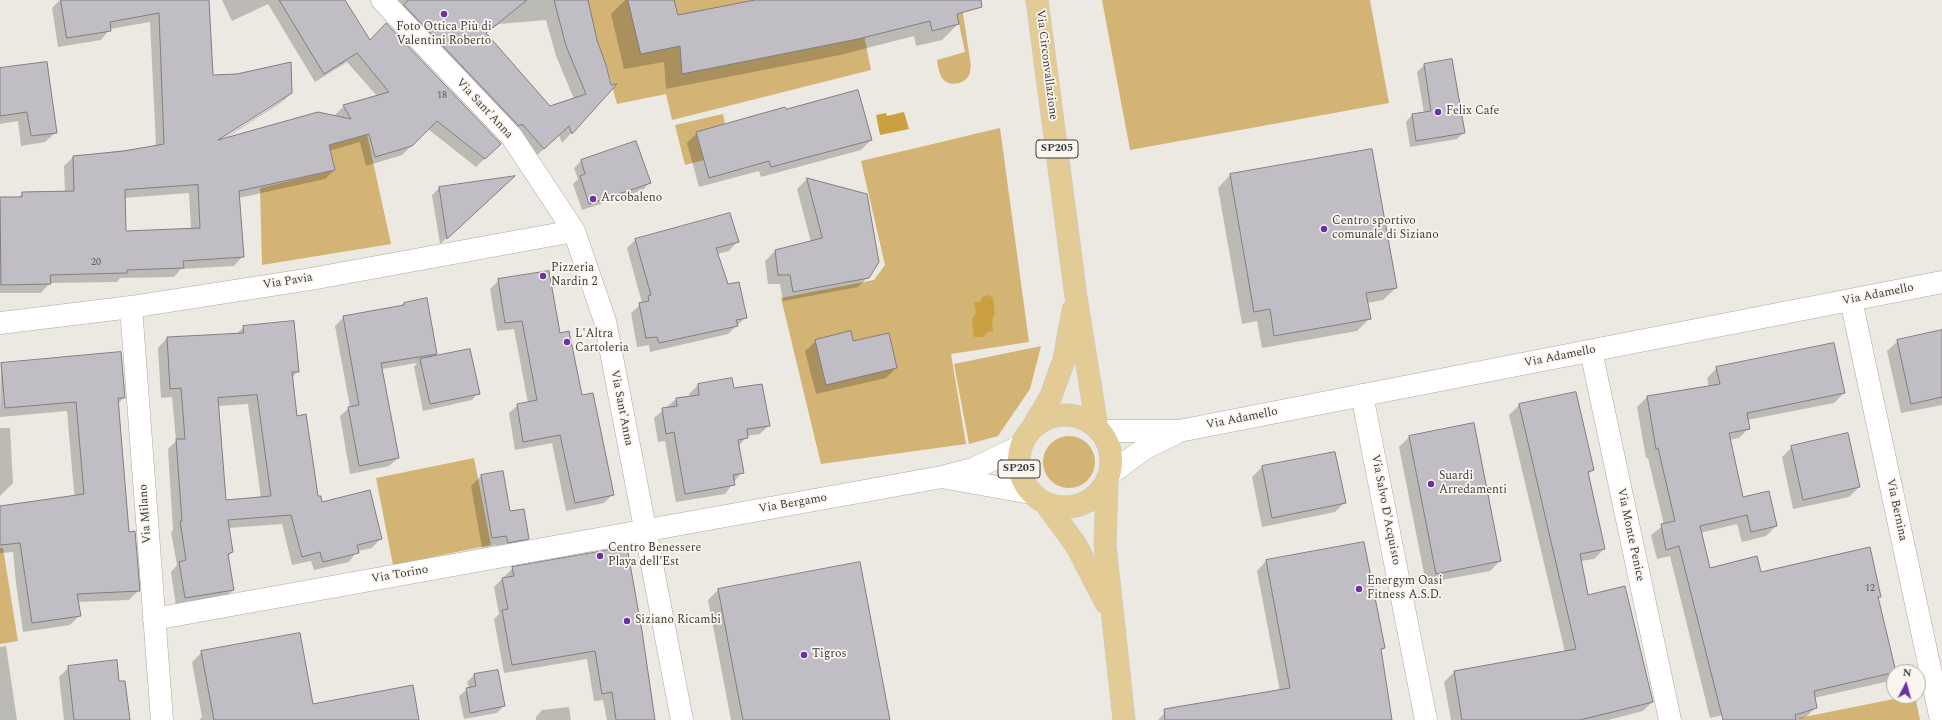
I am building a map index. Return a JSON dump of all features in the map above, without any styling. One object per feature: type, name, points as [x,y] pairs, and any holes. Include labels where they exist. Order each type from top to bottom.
[{"type":"main road","name":"Via Circonvallazione","points":[[1038,0],[1076,297]]},
{"type":"main road","name":"SP205","points":[[1076,297],[1099,429],[1108,443],[1112,458],[1109,478],[1105,545],[1124,720]]},
{"type":"main road","name":"SP205","points":[[1076,297],[1064,360],[1051,396],[1027,437],[1019,458],[1019,471],[1024,483],[1039,499],[1076,545],[1113,617]]},
{"type":"main road","points":[[1027,437],[1047,418],[1064,415],[1082,418],[1099,429]]},
{"type":"main road","points":[[1039,499],[1060,508],[1074,507],[1087,503],[1098,494],[1109,478]]},
{"type":"street","name":"Via Sant'Anna","points":[[382,0],[512,137],[574,231],[605,321],[682,720]]},
{"type":"street","name":"Via Pavia","points":[[0,323],[131,307],[311,279],[574,231]]},
{"type":"street","name":"Via Adamello","points":[[1179,431],[1942,282]]},
{"type":"street","name":"Via Bernina","points":[[1851,300],[1940,720]]},
{"type":"street","name":"Via Milano","points":[[131,307],[162,720]]},
{"type":"street","name":"Via Monte Penice","points":[[1591,351],[1670,720]]},
{"type":"street","name":"Via Salvo D'Acquisto","points":[[1362,395],[1426,720]]},
{"type":"street","points":[[1099,429],[1179,431]]},
{"type":"street","points":[[1109,478],[1147,447],[1179,431]]},
{"type":"street","name":"Via Bergamo","points":[[645,532],[942,477],[973,469],[1027,437]]},
{"type":"street","name":"Via Bergamo","points":[[942,477],[1039,499]]},
{"type":"street","name":"Via Torino","points":[[154,619],[645,532]]},
{"type":"shaded area","points":[[587,0],[857,0],[871,70],[672,120],[666,94],[617,104],[597,40]]},
{"type":"shaded area","points":[[954,0],[961,0],[971,66],[969,74],[964,81],[952,84],[948,83],[942,78],[939,72],[937,60],[965,52]]},
{"type":"shaded area","points":[[1102,0],[1370,0],[1389,103],[1130,150]]},
{"type":"shaded area","points":[[904,112],[909,129],[880,135],[876,115],[886,113],[887,116]]},
{"type":"shaded area","points":[[723,114],[725,124],[696,132],[704,160],[685,165],[675,125]]},
{"type":"shaded area","points":[[1000,128],[1029,342],[951,354],[966,444],[821,464],[781,298],[874,280],[885,265],[861,161]]},
{"type":"shaded area","points":[[367,134],[391,244],[262,265],[260,188],[335,170],[329,145]]},
{"type":"shaded area","points":[[988,295],[993,298],[995,313],[992,320],[993,331],[987,332],[984,337],[974,337],[972,320],[976,312],[974,302],[980,302],[982,297]]},
{"type":"shaded area","points":[[1041,346],[1030,389],[998,436],[969,444],[954,364]]},
{"type":"shaded area","points":[[1064,436],[1074,436],[1083,440],[1091,448],[1095,457],[1095,467],[1091,476],[1083,484],[1074,488],[1064,488],[1055,484],[1047,476],[1043,467],[1043,457],[1047,448],[1055,440]]},
{"type":"shaded area","points":[[474,458],[491,545],[393,565],[376,478]]},
{"type":"shaded area","points":[[0,548],[3,548],[18,641],[0,644]]},
{"type":"shaded area","points":[[1886,701],[1886,704],[1917,704],[1920,720],[1799,720],[1799,718]]},
{"type":"building","points":[[61,0],[209,0],[213,75],[237,74],[291,62],[292,93],[218,140],[318,112],[351,119],[343,105],[389,92],[357,53],[324,74],[279,0],[345,0],[370,40],[386,23],[501,144],[485,159],[437,121],[412,146],[375,157],[369,134],[329,145],[335,170],[239,191],[244,257],[183,261],[184,268],[127,270],[127,273],[50,275],[51,284],[1,285],[0,197],[22,197],[22,192],[74,191],[73,156],[124,151],[164,144],[159,13],[110,22],[111,31],[67,38]],"holes":[[[198,185],[200,228],[126,231],[125,190]]]},
{"type":"building","points":[[409,0],[527,0],[486,33],[550,106],[586,94],[566,46],[554,0],[588,0],[597,40],[611,85],[617,84],[572,134],[569,126],[544,149],[522,124],[519,126],[404,5]]},
{"type":"building","points":[[628,0],[674,0],[678,15],[755,0],[981,0],[982,7],[957,14],[959,24],[932,31],[930,21],[858,39],[682,74],[680,46],[641,54]]},
{"type":"building","points":[[1452,59],[1465,133],[1416,141],[1412,114],[1431,111],[1424,64]]},
{"type":"building","points":[[47,62],[57,133],[31,136],[27,112],[0,116],[0,68]]},
{"type":"building","points":[[858,90],[872,140],[771,167],[769,161],[709,178],[696,132],[785,107],[786,109]]},
{"type":"building","points":[[636,141],[651,183],[589,204],[580,176],[585,174],[581,160]]},
{"type":"building","points":[[1372,149],[1397,288],[1366,293],[1371,319],[1274,336],[1270,309],[1254,312],[1230,174]]},
{"type":"building","points":[[515,176],[447,239],[439,187]]},
{"type":"building","points":[[807,178],[867,194],[879,262],[869,278],[793,292],[790,275],[778,275],[775,250],[822,238]]},
{"type":"building","points":[[730,213],[739,242],[716,248],[728,284],[739,282],[747,318],[736,320],[738,326],[659,343],[657,337],[646,338],[639,303],[649,301],[648,296],[651,295],[635,239]]},
{"type":"building","points":[[549,271],[560,333],[569,331],[582,395],[593,393],[614,495],[575,503],[560,435],[523,442],[517,404],[537,400],[522,321],[505,323],[498,279]]},
{"type":"building","points":[[427,298],[437,354],[381,363],[399,458],[359,466],[348,407],[359,405],[343,316],[404,305],[404,303]]},
{"type":"building","points":[[294,321],[299,372],[292,372],[297,416],[306,414],[318,496],[321,496],[322,502],[370,490],[382,539],[357,545],[359,553],[323,562],[320,552],[302,557],[291,515],[228,520],[233,552],[228,554],[234,590],[185,598],[179,562],[186,560],[180,521],[182,521],[176,439],[185,439],[181,388],[170,389],[167,337],[244,333],[243,326]],"holes":[[[257,395],[271,496],[226,500],[218,398]]]},
{"type":"building","points":[[1942,330],[1942,397],[1911,404],[1897,340]]},
{"type":"building","points":[[851,331],[853,341],[889,333],[897,368],[826,385],[815,340]]},
{"type":"building","points":[[1834,343],[1845,393],[1747,413],[1750,429],[1729,433],[1743,497],[1769,491],[1777,526],[1751,532],[1747,515],[1700,526],[1710,568],[1757,556],[1761,572],[1870,547],[1881,597],[1878,597],[1894,664],[1886,664],[1886,674],[1814,691],[1817,708],[1795,715],[1796,720],[1723,720],[1679,546],[1666,550],[1661,524],[1675,521],[1658,448],[1656,449],[1647,396],[1720,384],[1716,367]]},
{"type":"building","points":[[470,349],[480,394],[430,404],[420,359]]},
{"type":"building","points":[[121,352],[125,398],[118,398],[129,532],[135,531],[140,591],[77,594],[81,616],[32,623],[20,543],[0,545],[0,506],[84,494],[76,402],[5,408],[1,363]]},
{"type":"building","points":[[732,378],[734,388],[762,384],[770,426],[747,429],[748,438],[738,440],[744,473],[733,475],[735,485],[685,494],[674,432],[666,434],[662,408],[677,406],[676,398],[699,395],[698,384]]},
{"type":"building","points":[[1576,392],[1594,470],[1588,472],[1605,549],[1580,554],[1588,595],[1625,586],[1653,702],[1580,720],[1462,720],[1454,671],[1576,649],[1519,404]]},
{"type":"building","points":[[1474,423],[1501,561],[1436,574],[1409,436]]},
{"type":"building","points":[[1848,433],[1860,487],[1803,500],[1791,446]]},
{"type":"building","points":[[1335,452],[1346,503],[1272,518],[1262,466]]},
{"type":"building","points":[[503,471],[510,511],[524,509],[529,539],[508,543],[506,536],[492,538],[481,475]]},
{"type":"building","points":[[1364,542],[1385,648],[1381,649],[1392,720],[1165,720],[1164,709],[1290,688],[1266,560]]},
{"type":"building","points":[[627,547],[642,631],[655,720],[616,720],[612,692],[602,694],[595,651],[512,665],[502,610],[508,609],[502,578],[514,576],[512,567]]},
{"type":"building","name":"Tigros","points":[[860,562],[890,720],[743,720],[718,589]]},
{"type":"building","points":[[300,633],[313,704],[413,685],[419,720],[214,720],[201,651]]},
{"type":"building","points":[[117,660],[119,681],[125,681],[130,720],[74,720],[68,666]]},
{"type":"building","points":[[498,670],[505,706],[470,713],[466,688],[476,686],[474,674]]},
{"type":"place","name":"Foto Ottica Più di Valentini Roberto","points":[[444,14]]},
{"type":"place","name":"Felix Cafe","points":[[1438,112]]},
{"type":"place","name":"Arcobaleno","points":[[593,199]]},
{"type":"place","name":"Centro sportivo comunale di Siziano","points":[[1324,229]]},
{"type":"place","name":"Pizzeria Nardin 2","points":[[543,276]]},
{"type":"place","name":"L'Altra Cartoleria","points":[[567,342]]},
{"type":"place","name":"Suardi Arredamenti","points":[[1431,484]]},
{"type":"place","name":"Centro Benessere Playa dell'Est","points":[[600,556]]},
{"type":"place","name":"Energym Oasi Fitness A.S.D.","points":[[1359,589]]},
{"type":"place","name":"Siziano Ricambi","points":[[627,621]]},
{"type":"place","name":"Tigros","points":[[804,655]]}]
